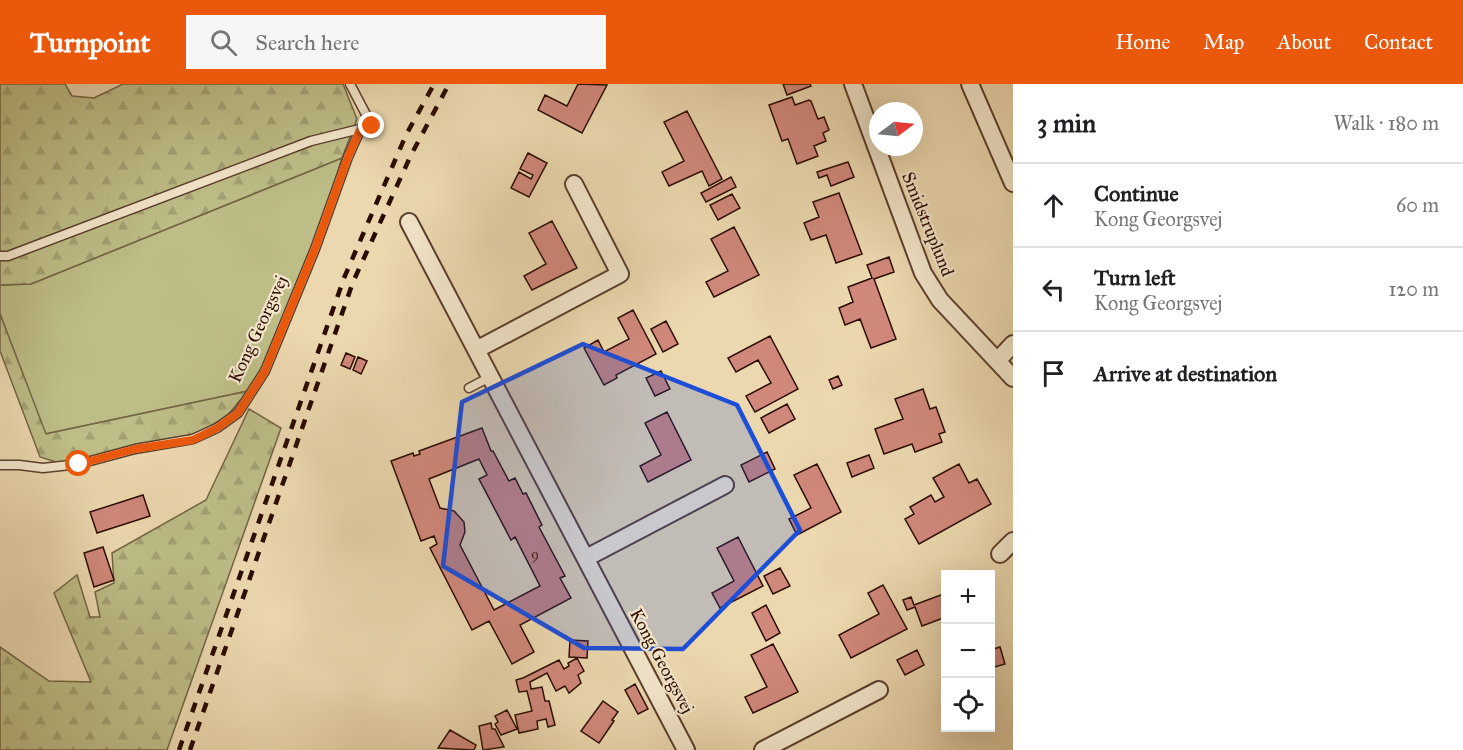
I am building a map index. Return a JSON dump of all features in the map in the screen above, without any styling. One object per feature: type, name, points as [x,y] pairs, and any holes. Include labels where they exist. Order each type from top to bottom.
[{"type":"street","name":"Smidstruplund","points":[[853,84],[923,273],[940,300],[1013,378]]},
{"type":"street","points":[[970,84],[1013,183]]},
{"type":"street","points":[[476,350],[620,274],[574,184]]},
{"type":"street","name":"Kong Georgsvej","points":[[409,222],[686,750]]},
{"type":"street","points":[[997,361],[1013,344]]},
{"type":"street","points":[[586,558],[725,485]]},
{"type":"street","points":[[1000,554],[1013,541]]},
{"type":"street","points":[[763,750],[879,690]]},
{"type":"lane","name":"Kong Georgsvej","points":[[0,465],[43,468],[79,464],[135,449],[193,440],[217,428],[238,413],[265,371],[361,128],[372,126],[350,84]]},
{"type":"lane","points":[[0,256],[8,256],[311,141],[361,128]]},
{"type":"lane","points":[[469,388],[490,377]]},
{"type":"highlighted area","points":[[583,344],[737,405],[800,530],[683,649],[584,648],[443,566],[462,402]]},
{"type":"green space","points":[[0,84],[65,84],[72,96],[94,98],[123,84],[343,84],[357,119],[342,158],[31,284],[0,285]]},
{"type":"green space","points":[[342,158],[324,217],[263,365],[248,391],[45,434],[0,314],[0,285],[31,284]]},
{"type":"green space","points":[[0,314],[46,434],[248,391],[226,417],[194,435],[59,463],[40,457],[0,351]]},
{"type":"green space","points":[[249,409],[281,428],[167,750],[0,750],[0,647],[49,681],[91,682],[54,593],[77,575],[90,617],[100,617],[95,592],[114,583],[112,553],[206,500]]},
{"type":"building","points":[[578,84],[607,85],[582,133],[538,110],[545,95],[567,106]]},
{"type":"building","points":[[783,84],[810,84],[811,86],[787,95]]},
{"type":"building","points":[[792,97],[795,105],[811,101],[818,119],[824,117],[829,130],[823,133],[826,141],[814,146],[818,156],[797,164],[788,139],[782,141],[769,105]]},
{"type":"building","points":[[687,111],[722,179],[709,186],[702,171],[669,186],[662,172],[684,161],[664,122]]},
{"type":"building","points":[[528,153],[547,163],[529,197],[511,188],[519,172],[531,179],[533,175],[520,169]]},
{"type":"building","points":[[848,162],[854,177],[831,186],[827,175],[819,178],[817,172]]},
{"type":"building","points":[[731,177],[736,187],[706,202],[701,193]]},
{"type":"building","points":[[839,193],[862,254],[836,263],[826,235],[811,240],[804,223],[819,217],[813,202]]},
{"type":"building","points":[[732,194],[740,208],[718,220],[710,205]]},
{"type":"building","points":[[552,221],[577,268],[532,290],[524,276],[546,264],[529,233]]},
{"type":"building","points":[[734,227],[759,275],[714,297],[706,282],[728,271],[711,239]]},
{"type":"building","points":[[889,257],[894,272],[874,279],[896,339],[871,348],[860,319],[845,325],[839,308],[853,302],[848,287],[872,278],[867,265]]},
{"type":"building","points":[[633,310],[656,354],[616,375],[617,378],[604,385],[584,348],[598,340],[604,352],[629,339],[618,318]]},
{"type":"building","points":[[666,321],[678,344],[663,352],[651,329]]},
{"type":"building","points":[[770,336],[798,389],[755,412],[746,396],[771,383],[758,360],[736,372],[728,358]]},
{"type":"building","points":[[346,353],[355,357],[350,369],[341,365]]},
{"type":"building","points":[[358,357],[367,361],[361,374],[353,370]]},
{"type":"building","points":[[661,371],[670,389],[655,396],[646,378]]},
{"type":"building","points":[[838,376],[842,385],[833,389],[829,380]]},
{"type":"building","points":[[923,389],[930,409],[936,407],[945,432],[939,434],[942,442],[915,452],[912,444],[884,454],[875,429],[903,419],[895,399]]},
{"type":"building","points":[[787,404],[795,419],[769,433],[761,418]]},
{"type":"building","points":[[667,412],[691,460],[648,482],[640,466],[661,455],[645,423]]},
{"type":"building","points":[[482,428],[491,451],[509,481],[515,478],[523,494],[526,493],[542,525],[539,527],[565,576],[560,578],[571,598],[520,625],[534,652],[512,664],[489,621],[472,630],[430,548],[437,544],[434,536],[421,541],[391,461],[413,453],[414,456],[420,454],[419,451]],"holes":[[[479,459],[487,475],[479,479],[511,540],[515,537],[540,586],[494,610],[460,545],[465,532],[464,522],[454,511],[440,508],[429,479]]]},
{"type":"building","points":[[767,452],[775,469],[749,482],[741,465]]},
{"type":"building","points":[[869,455],[874,468],[852,477],[847,463]]},
{"type":"building","points":[[817,464],[841,512],[797,535],[789,519],[811,508],[794,475]]},
{"type":"building","points":[[959,464],[969,483],[977,479],[991,504],[919,544],[905,519],[914,514],[910,507],[931,495],[935,502],[944,497],[933,478]]},
{"type":"building","points":[[143,495],[150,516],[97,533],[90,512]]},
{"type":"building","points":[[738,537],[763,586],[720,608],[712,593],[734,581],[717,548]]},
{"type":"building","points":[[103,547],[114,580],[94,587],[84,553]]},
{"type":"building","points":[[780,568],[790,586],[773,594],[764,576]]},
{"type":"building","points":[[883,585],[907,629],[851,658],[839,635],[879,614],[868,593]]},
{"type":"building","points":[[941,595],[941,619],[922,626],[915,607],[907,610],[903,600],[911,597],[914,605]]},
{"type":"building","points":[[766,605],[780,633],[766,641],[752,613]]},
{"type":"building","points":[[570,640],[588,641],[587,658],[569,657]]},
{"type":"building","points":[[773,644],[798,692],[753,713],[745,697],[767,687],[751,655]]},
{"type":"building","points":[[1000,647],[1005,664],[995,667],[995,648]]},
{"type":"building","points":[[917,650],[924,665],[905,675],[897,660]]},
{"type":"building","points":[[577,658],[584,671],[578,675],[581,683],[569,693],[565,686],[556,691],[547,673],[530,682],[531,689],[542,687],[545,701],[549,701],[555,725],[548,727],[546,719],[537,721],[538,729],[519,733],[515,715],[532,711],[527,691],[519,692],[516,680],[559,660],[564,669],[569,666],[568,663]]},
{"type":"building","points":[[635,684],[648,709],[638,714],[625,690]]},
{"type":"building","points":[[603,701],[618,712],[599,743],[581,731]]},
{"type":"building","points":[[507,710],[517,729],[501,735],[495,724],[498,722],[495,716]]},
{"type":"building","points":[[491,723],[492,729],[495,729],[504,747],[483,750],[479,726]]},
{"type":"building","points":[[450,730],[476,745],[474,750],[438,748]]},
{"type":"railway","points":[[179,750],[344,278],[406,135],[434,84]]},
{"type":"railway","points":[[190,750],[353,282],[411,155],[449,84]]},
{"type":"route","points":[[79,464],[135,449],[193,440],[217,428],[238,413],[265,371],[361,128],[372,126]]}]
